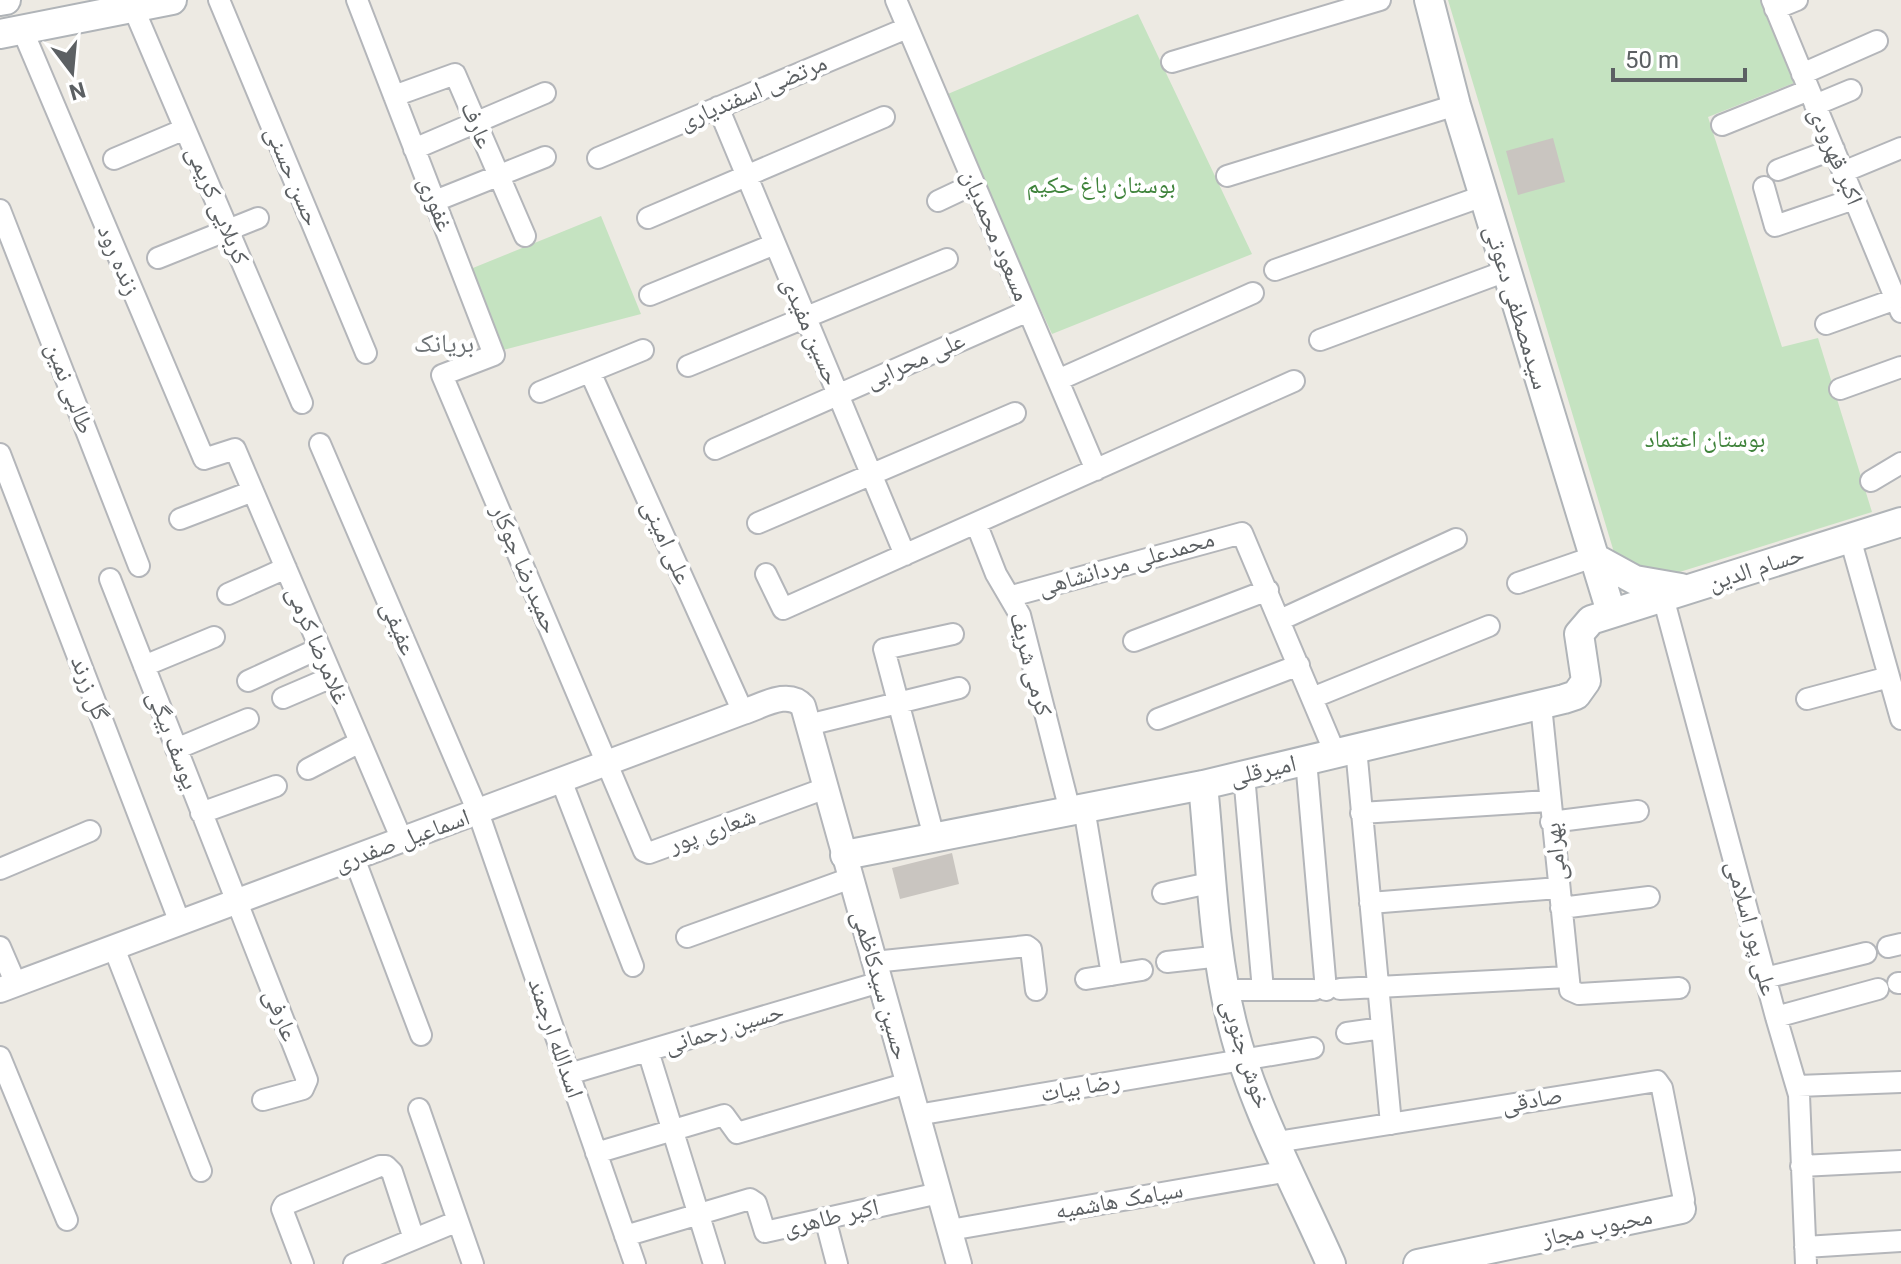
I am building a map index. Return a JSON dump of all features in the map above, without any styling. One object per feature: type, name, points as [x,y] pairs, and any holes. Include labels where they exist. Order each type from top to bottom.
[{"type":"main road","points":[[0,1],[6,0]]},
{"type":"main road","points":[[11,32],[172,0]]},
{"type":"main road","name":"سیدمصطفی دعوتی","points":[[1429,0],[1483,196],[1611,612]]},
{"type":"main road","name":"حسام الدین","points":[[1611,612],[1901,522]]},
{"type":"main road","points":[[1593,557],[1635,580],[1692,589]]},
{"type":"main road","name":"امیرقلی","points":[[848,866],[934,837],[1203,785],[1576,695],[1582,689],[1587,672],[1579,634],[1591,620],[1611,612]]},
{"type":"main road","name":"خوش جنوبی","points":[[1203,785],[1225,990],[1243,1059],[1331,1264]]},
{"type":"main road","name":"محبوب مجاز","points":[[1418,1264],[1681,1209]]},
{"type":"street","name":"حسن حسنی","points":[[219,0],[366,353]]},
{"type":"street","name":"غفوری","points":[[357,0],[494,355],[442,375]]},
{"type":"street","name":"مسعود محمدیان","points":[[896,0],[1096,470]]},
{"type":"street","points":[[1172,62],[1380,0]]},
{"type":"street","points":[[1774,5],[1797,0]]},
{"type":"street","name":"اکبر قهرودی","points":[[1774,5],[1854,199],[1893,268],[1898,305]]},
{"type":"street","name":"کربلایی کریمی","points":[[133,7],[302,403]]},
{"type":"street","name":"مرتضی اسفندیاری","points":[[598,158],[907,28]]},
{"type":"street","name":"زنده رود","points":[[11,32],[204,459],[235,449]]},
{"type":"street","points":[[1722,125],[1809,89],[1877,41]]},
{"type":"street","name":"عارف","points":[[394,96],[455,74],[525,236]]},
{"type":"street","points":[[1809,89],[1851,90]]},
{"type":"street","points":[[414,149],[545,93]]},
{"type":"street","points":[[1227,176],[1456,105]]},
{"type":"street","name":"حسین مفیدی","points":[[718,107],[905,555]]},
{"type":"street","points":[[648,218],[884,117]]},
{"type":"street","points":[[114,159],[185,129]]},
{"type":"street","points":[[1843,172],[1901,148]]},
{"type":"street","points":[[1778,170],[1834,149]]},
{"type":"street","points":[[435,201],[545,157]]},
{"type":"street","points":[[938,201],[974,184]]},
{"type":"street","points":[[1764,187],[1775,226],[1854,199]]},
{"type":"street","points":[[1275,270],[1483,196]]},
{"type":"street","name":"طالبی نمین","points":[[0,210],[139,566]]},
{"type":"street","points":[[158,258],[258,218]]},
{"type":"street","points":[[650,295],[775,244]]},
{"type":"street","points":[[688,366],[947,259]]},
{"type":"street","points":[[1320,340],[1506,271]]},
{"type":"street","points":[[1058,380],[1253,293]]},
{"type":"street","points":[[1826,324],[1898,305]]},
{"type":"street","name":"علی محرابی","points":[[715,449],[1028,311]]},
{"type":"street","points":[[540,392],[643,350]]},
{"type":"street","points":[[1840,389],[1901,367]]},
{"type":"street","name":"علی امینی","points":[[590,372],[743,712]]},
{"type":"street","name":"حمیدرضا جوکار","points":[[442,375],[608,763]]},
{"type":"street","points":[[766,574],[783,609],[1294,381]]},
{"type":"street","points":[[758,523],[1015,413]]},
{"type":"street","name":"عفیفی","points":[[320,444],[478,812]]},
{"type":"street","name":"غلامرضا کرمی","points":[[235,449],[402,840]]},
{"type":"street","name":"گل زرند","points":[[0,454],[180,923]]},
{"type":"street","points":[[1871,481],[1901,463]]},
{"type":"street","points":[[180,519],[253,491]]},
{"type":"street","name":"کرمی شریف","points":[[976,523],[996,574],[1012,596],[1020,615],[1077,809],[1112,975]]},
{"type":"street","name":"محمدعلی مردانشاهی","points":[[1012,596],[1236,532],[1246,537],[1312,698],[1345,750]]},
{"type":"street","points":[[1850,538],[1901,719]]},
{"type":"street","points":[[1280,620],[1456,539]]},
{"type":"street","points":[[1518,583],[1593,557]]},
{"type":"street","points":[[228,594],[286,568]]},
{"type":"street","name":"یوسف بیگی","points":[[110,579],[236,902]]},
{"type":"street","points":[[1134,641],[1268,590]]},
{"type":"street","name":"علی پور اسلامی","points":[[1663,597],[1765,978],[1798,1086],[1806,1256]]},
{"type":"street","points":[[1312,698],[1489,626]]},
{"type":"street","points":[[934,837],[884,649],[953,634]]},
{"type":"street","points":[[144,666],[214,637]]},
{"type":"street","points":[[1880,643],[1901,638]]},
{"type":"street","points":[[248,681],[320,648]]},
{"type":"street","points":[[1158,719],[1299,665]]},
{"type":"street","points":[[283,698],[332,677]]},
{"type":"street","points":[[1807,699],[1889,677]]},
{"type":"street","points":[[805,716],[899,703],[959,688]]},
{"type":"street","name":"اسماعیل صفدری","points":[[8,987],[786,697],[794,698],[805,716]]},
{"type":"street","name":"بهرامی","points":[[1541,705],[1559,898],[1573,986]]},
{"type":"street","name":"حسین سیدکاظمی","points":[[805,716],[959,1264]]},
{"type":"street","points":[[176,749],[248,719]]},
{"type":"street","points":[[308,769],[360,742]]},
{"type":"street","points":[[1345,750],[1361,813],[1391,1124]]},
{"type":"street","points":[[1306,760],[1327,990]]},
{"type":"street","name":"شعاری پور","points":[[608,763],[646,854],[826,788]]},
{"type":"street","points":[[1244,775],[1263,990]]},
{"type":"street","points":[[561,780],[633,966]]},
{"type":"street","points":[[201,813],[276,786]]},
{"type":"street","points":[[1361,813],[1638,811]]},
{"type":"street","name":"اسدالله ارجمند","points":[[478,812],[635,1264]]},
{"type":"street","points":[[0,869],[90,831]]},
{"type":"street","points":[[354,858],[421,1035]]},
{"type":"street","points":[[687,937],[848,866]]},
{"type":"street","points":[[1163,893],[1214,882]]},
{"type":"street","points":[[1370,903],[1649,897]]},
{"type":"street","name":"عارفی","points":[[236,902],[307,1080],[303,1089],[263,1100]]},
{"type":"street","name":"حسین رحمانی","points":[[569,1074],[648,1051],[877,972],[1027,946],[1031,949],[1036,990]]},
{"type":"street","points":[[0,947],[8,987]]},
{"type":"street","points":[[114,948],[201,1171]]},
{"type":"street","points":[[1765,978],[1866,953]]},
{"type":"street","points":[[1167,962],[1221,956]]},
{"type":"street","points":[[1086,979],[1142,970]]},
{"type":"street","points":[[1225,990],[1573,986],[1679,988]]},
{"type":"street","points":[[1776,1017],[1878,989]]},
{"type":"street","points":[[1347,1033],[1382,1028]]},
{"type":"street","name":"رضا بیات","points":[[917,1115],[1313,1048]]},
{"type":"street","points":[[648,1051],[714,1264]]},
{"type":"street","points":[[0,1057],[67,1220]]},
{"type":"street","name":"صادقی","points":[[1277,1142],[1657,1081],[1662,1088],[1684,1200],[1681,1209]]},
{"type":"street","points":[[1798,1086],[1901,1082]]},
{"type":"street","points":[[596,1153],[724,1115],[737,1133],[908,1083]]},
{"type":"street","points":[[419,1109],[473,1264]]},
{"type":"street","points":[[1801,1166],[1901,1161]]},
{"type":"street","points":[[303,1264],[282,1209],[284,1205],[386,1166],[392,1172],[414,1239]]},
{"type":"street","name":"سیامک هاشمیه","points":[[950,1230],[1289,1171]]},
{"type":"street","name":"اکبر طاهری","points":[[699,1215],[750,1199],[756,1203],[765,1232],[939,1193]]},
{"type":"street","points":[[625,1236],[699,1215]]},
{"type":"street","points":[[825,1218],[837,1264]]},
{"type":"street","points":[[354,1264],[458,1221]]},
{"type":"street","points":[[1806,1256],[1901,1241]]},
{"type":"green space","name":"بوستان اعتماد","points":[[1448,0],[1760,0],[1794,83],[1708,117],[1782,347],[1818,338],[1872,512],[1625,589]]},
{"type":"green space","name":"بوستان باغ حکیم","points":[[1138,14],[1252,254],[1052,334],[943,96]]},
{"type":"green space","points":[[601,216],[641,314],[499,351],[468,270]]},
{"type":"building","points":[[1553,138],[1565,182],[1518,195],[1506,151]]},
{"type":"building","points":[[952,853],[959,884],[900,899],[892,868]]},
{"type":"district","name":"بریانک","points":[[444,343]]}]
